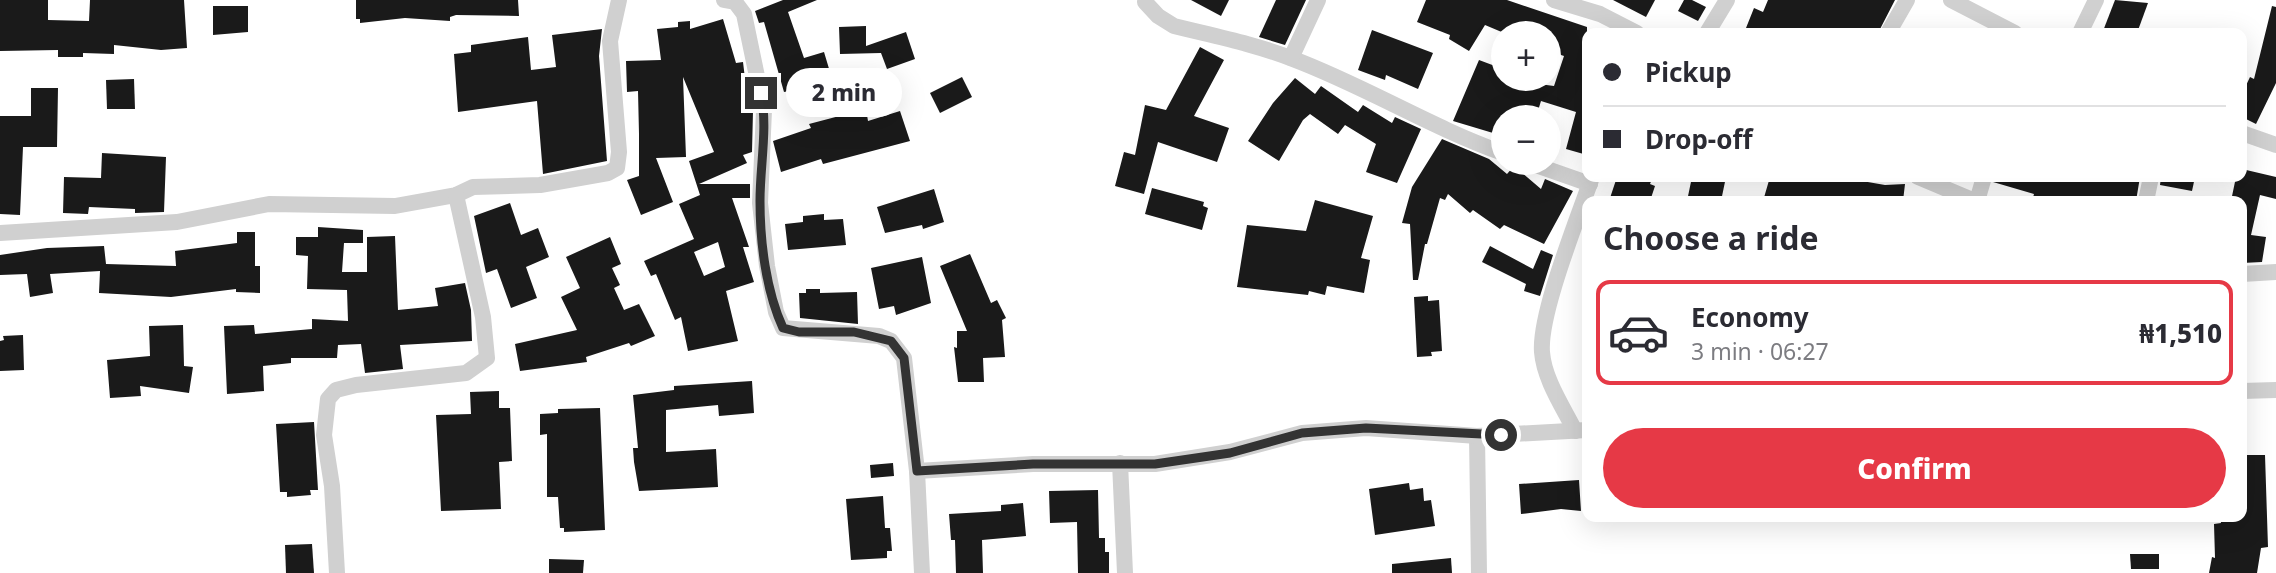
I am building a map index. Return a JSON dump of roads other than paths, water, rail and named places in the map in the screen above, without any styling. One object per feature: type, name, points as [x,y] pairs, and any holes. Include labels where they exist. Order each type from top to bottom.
[{"type":"street","points":[[0,233],[177,222],[269,204],[368,207],[456,195],[473,187],[540,185],[608,173],[617,168],[619,152],[610,41],[620,0]]},
{"type":"street","points":[[724,0],[735,2],[744,14],[764,110],[760,203],[767,267],[776,312],[783,328],[799,332],[854,332],[891,341],[904,358],[917,471],[922,573]]},
{"type":"street","points":[[1291,58],[1318,0]]},
{"type":"street","points":[[1554,0],[1600,14],[1627,28]]},
{"type":"street","points":[[1710,28],[1727,0]]},
{"type":"street","points":[[1891,28],[1907,0]]},
{"type":"street","points":[[1951,0],[2005,28]]},
{"type":"street","points":[[2082,28],[2096,0]]},
{"type":"street","points":[[1146,2],[1158,16],[1174,26],[1291,58],[1343,80],[1419,120],[1491,148]]},
{"type":"street","points":[[2247,136],[2276,145]]},
{"type":"street","points":[[1556,175],[1588,190]]},
{"type":"street","points":[[1930,182],[1964,196]]},
{"type":"street","points":[[337,573],[332,486],[324,435],[328,399],[336,390],[356,386],[466,373],[487,358],[482,317],[456,195]]},
{"type":"street","points":[[917,471],[1033,464],[1155,464],[1230,453],[1302,433],[1366,428],[1477,436],[1581,430],[1547,373],[1542,351],[1549,311],[1582,209]]},
{"type":"street","points":[[2247,274],[2276,272]]},
{"type":"street","points":[[2247,391],[2276,390]]},
{"type":"street","points":[[1477,436],[1479,573]]},
{"type":"street","points":[[1120,463],[1125,573]]}]
